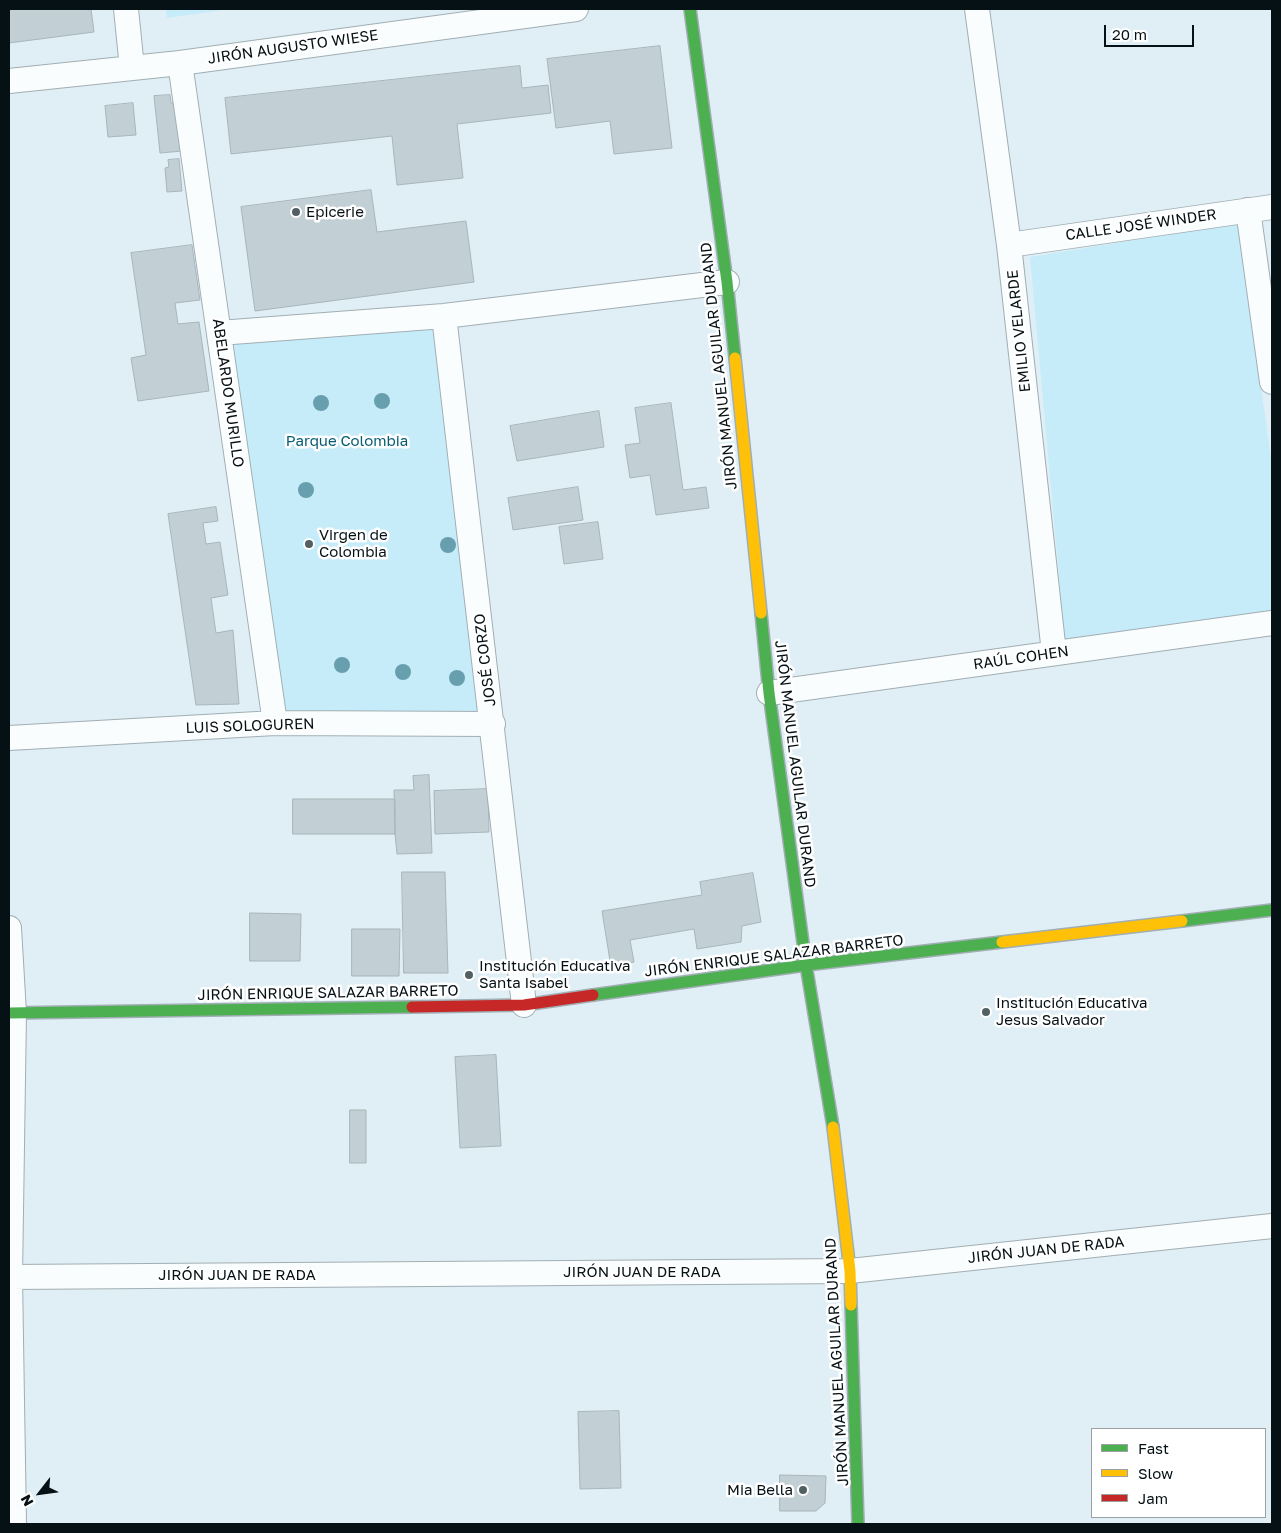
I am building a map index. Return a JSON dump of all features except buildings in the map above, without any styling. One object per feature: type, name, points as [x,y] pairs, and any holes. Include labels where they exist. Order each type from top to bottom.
[{"type":"street","points":[[126,9],[132,68]]},
{"type":"street","name":"JIRÓN AUGUSTO WIESE","points":[[9,81],[180,63],[576,9]]},
{"type":"street","name":"JIRÓN MANUEL AGUILAR DURAND","points":[[690,9],[727,282],[769,693],[806,965],[831,1114],[850,1270],[858,1524]]},
{"type":"street","name":"EMILIO VELARDE","points":[[977,9],[1009,245],[1054,653]]},
{"type":"street","name":"ABELARDO MURILLO","points":[[180,63],[275,723]]},
{"type":"street","name":"CALLE JOSÉ WINDER","points":[[1009,245],[1272,206]]},
{"type":"street","points":[[1248,210],[1272,382]]},
{"type":"street","points":[[219,333],[444,316],[727,282]]},
{"type":"street","name":"JOSÉ CORZO","points":[[444,316],[524,1005]]},
{"type":"street","name":"RAÚL COHEN","points":[[769,693],[1272,623]]},
{"type":"street","name":"LUIS SOLOGUREN","points":[[9,738],[275,723],[492,724]]},
{"type":"street","name":"JIRÓN ENRIQUE SALAZAR BARRETO","points":[[11,1013],[524,1005],[806,965],[1272,910]]},
{"type":"street","points":[[9,928],[11,1013],[10,1277],[14,1524]]},
{"type":"street","name":"JIRÓN JUAN DE RADA","points":[[10,1277],[850,1270],[1272,1226]]},
{"type":"green space","points":[[166,9],[230,9],[167,18]]},
{"type":"green space","points":[[1238,223],[1272,465],[1272,612],[1065,642],[1030,257]]},
{"type":"green space","name":"Parque Colombia","points":[[444,316],[493,724],[275,723],[219,333]]},
{"type":"traffic: fast","points":[[690,9],[727,282],[735,358]]},
{"type":"traffic: fast","points":[[761,613],[769,693],[806,965],[833,1127]]},
{"type":"traffic: fast","points":[[1182,921],[1272,910]]},
{"type":"traffic: fast","points":[[593,995],[806,965],[1002,942]]},
{"type":"traffic: fast","points":[[9,1013],[412,1007]]},
{"type":"traffic: fast","points":[[851,1305],[858,1524]]},
{"type":"traffic: slow","points":[[735,358],[761,613]]},
{"type":"traffic: slow","points":[[1002,942],[1182,921]]},
{"type":"traffic: slow","points":[[833,1127],[850,1271],[851,1305]]},
{"type":"traffic: jam","points":[[412,1007],[524,1005],[593,995]]},
{"type":"place","name":"Epicerie","points":[[296,212]]},
{"type":"place","name":"Virgen de Colombia","points":[[309,544]]},
{"type":"place","name":"Institución Educativa Santa Isabel","points":[[469,975]]},
{"type":"place","name":"Institución Educativa Jesus Salvador","points":[[986,1012]]},
{"type":"place","name":"Mia Bella","points":[[803,1490]]}]
